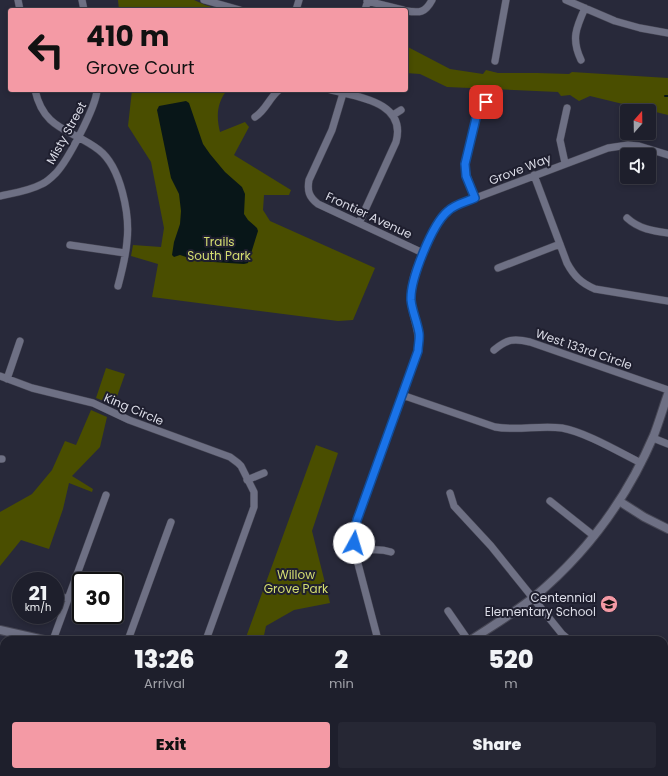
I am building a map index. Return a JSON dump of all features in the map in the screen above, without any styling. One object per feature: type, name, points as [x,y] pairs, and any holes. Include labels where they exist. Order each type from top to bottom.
[{"type":"street","points":[[204,0],[233,8]]},
{"type":"street","points":[[368,0],[398,8]]},
{"type":"street","points":[[408,11],[416,12],[425,10],[432,0]]},
{"type":"street","points":[[495,61],[506,0]]},
{"type":"street","points":[[566,0],[622,23],[668,33]]},
{"type":"street","points":[[581,60],[574,41],[577,28],[585,8]]},
{"type":"street","points":[[425,10],[429,18]]},
{"type":"street","points":[[36,92],[41,108],[56,126],[99,150],[106,156],[115,169],[119,179],[128,231],[118,286]]},
{"type":"street","name":"Misty Street","points":[[0,196],[21,192],[41,185],[51,178],[60,168],[77,138],[95,102],[98,92]]},
{"type":"street","points":[[255,117],[261,113],[277,92]]},
{"type":"street","points":[[301,196],[308,193],[309,180],[332,130],[344,92],[376,103],[388,110],[393,115],[397,128],[396,142],[359,223]]},
{"type":"street","points":[[475,198],[466,176],[465,164],[477,114],[486,102]]},
{"type":"street","points":[[566,164],[560,140],[567,108]]},
{"type":"street","points":[[393,115],[401,110]]},
{"type":"street","name":"Grove Way","points":[[377,636],[355,552],[354,533],[357,520],[418,351],[419,332],[412,308],[412,287],[414,275],[436,225],[446,212],[457,205],[608,148],[628,145],[650,148],[668,155]]},
{"type":"street","points":[[534,176],[572,273],[578,280],[587,286],[601,290],[668,301]]},
{"type":"street","name":"Frontier Avenue","points":[[308,193],[318,204],[423,253]]},
{"type":"street","points":[[627,218],[632,223],[644,229],[668,232]]},
{"type":"street","points":[[498,268],[560,244]]},
{"type":"street","points":[[70,245],[125,253]]},
{"type":"street","name":"West 133rd Circle","points":[[494,350],[506,341],[522,340],[668,390]]},
{"type":"street","points":[[3,378],[20,341]]},
{"type":"street","name":"King Circle","points":[[3,378],[32,388],[93,403],[129,420],[230,457],[238,463],[254,492],[254,507],[207,636]]},
{"type":"street","points":[[477,636],[533,597],[570,564],[594,536],[619,502],[640,463],[653,438],[668,394]]},
{"type":"street","points":[[402,395],[495,427],[546,427],[569,430],[593,439],[640,463]]},
{"type":"street","points":[[653,438],[668,444]]},
{"type":"street","points":[[248,480],[264,473]]},
{"type":"street","points":[[450,493],[454,506],[491,546],[566,636]]},
{"type":"street","points":[[54,636],[106,495]]},
{"type":"street","points":[[550,501],[594,536]]},
{"type":"street","points":[[619,502],[668,529]]},
{"type":"street","points":[[129,636],[171,522]]},
{"type":"street","points":[[355,552],[374,549],[391,552]]},
{"type":"street","points":[[64,597],[68,599]]},
{"type":"street","points":[[448,610],[465,636]]},
{"type":"street","points":[[0,630],[26,636]]},
{"type":"green space","points":[[118,0],[194,0],[215,8],[119,8]]},
{"type":"green space","points":[[408,47],[450,69],[483,74],[486,70],[498,73],[569,74],[572,72],[668,78],[668,115],[656,112],[656,104],[623,104],[590,96],[579,101],[570,95],[561,96],[558,92],[447,87],[420,74],[408,73]]},
{"type":"green space","name":"Trails South Park","points":[[132,92],[226,92],[221,100],[218,110],[220,132],[245,122],[249,127],[234,155],[291,190],[289,195],[264,195],[263,210],[270,221],[375,268],[353,320],[338,321],[152,297],[158,264],[131,256],[133,245],[161,247],[164,228],[151,162],[128,126]]},
{"type":"green space","points":[[106,368],[125,374],[114,405],[96,398]]},
{"type":"green space","points":[[91,410],[107,417],[100,447],[72,476],[93,489],[92,492],[69,483],[63,509],[49,549],[21,540],[0,566],[0,512],[32,494],[52,470],[65,441],[76,445]]},
{"type":"green space","name":"Willow Grove Park","points":[[316,445],[338,453],[312,531],[330,603],[294,610],[266,626],[264,636],[246,636]]},
{"type":"shaded area","points":[[186,101],[189,103],[203,144],[225,172],[242,187],[245,194],[244,214],[258,231],[248,263],[198,261],[180,255],[174,257],[172,255],[174,242],[180,224],[181,211],[179,194],[171,178],[157,110],[159,106]]},
{"type":"place","name":"Centennial Elementary School","points":[[609,604]]},
{"type":"route","points":[[354,543],[355,526],[418,351],[419,332],[414,318],[411,298],[414,275],[440,218],[450,209],[475,198],[466,176],[465,164],[477,114],[486,102]]}]
